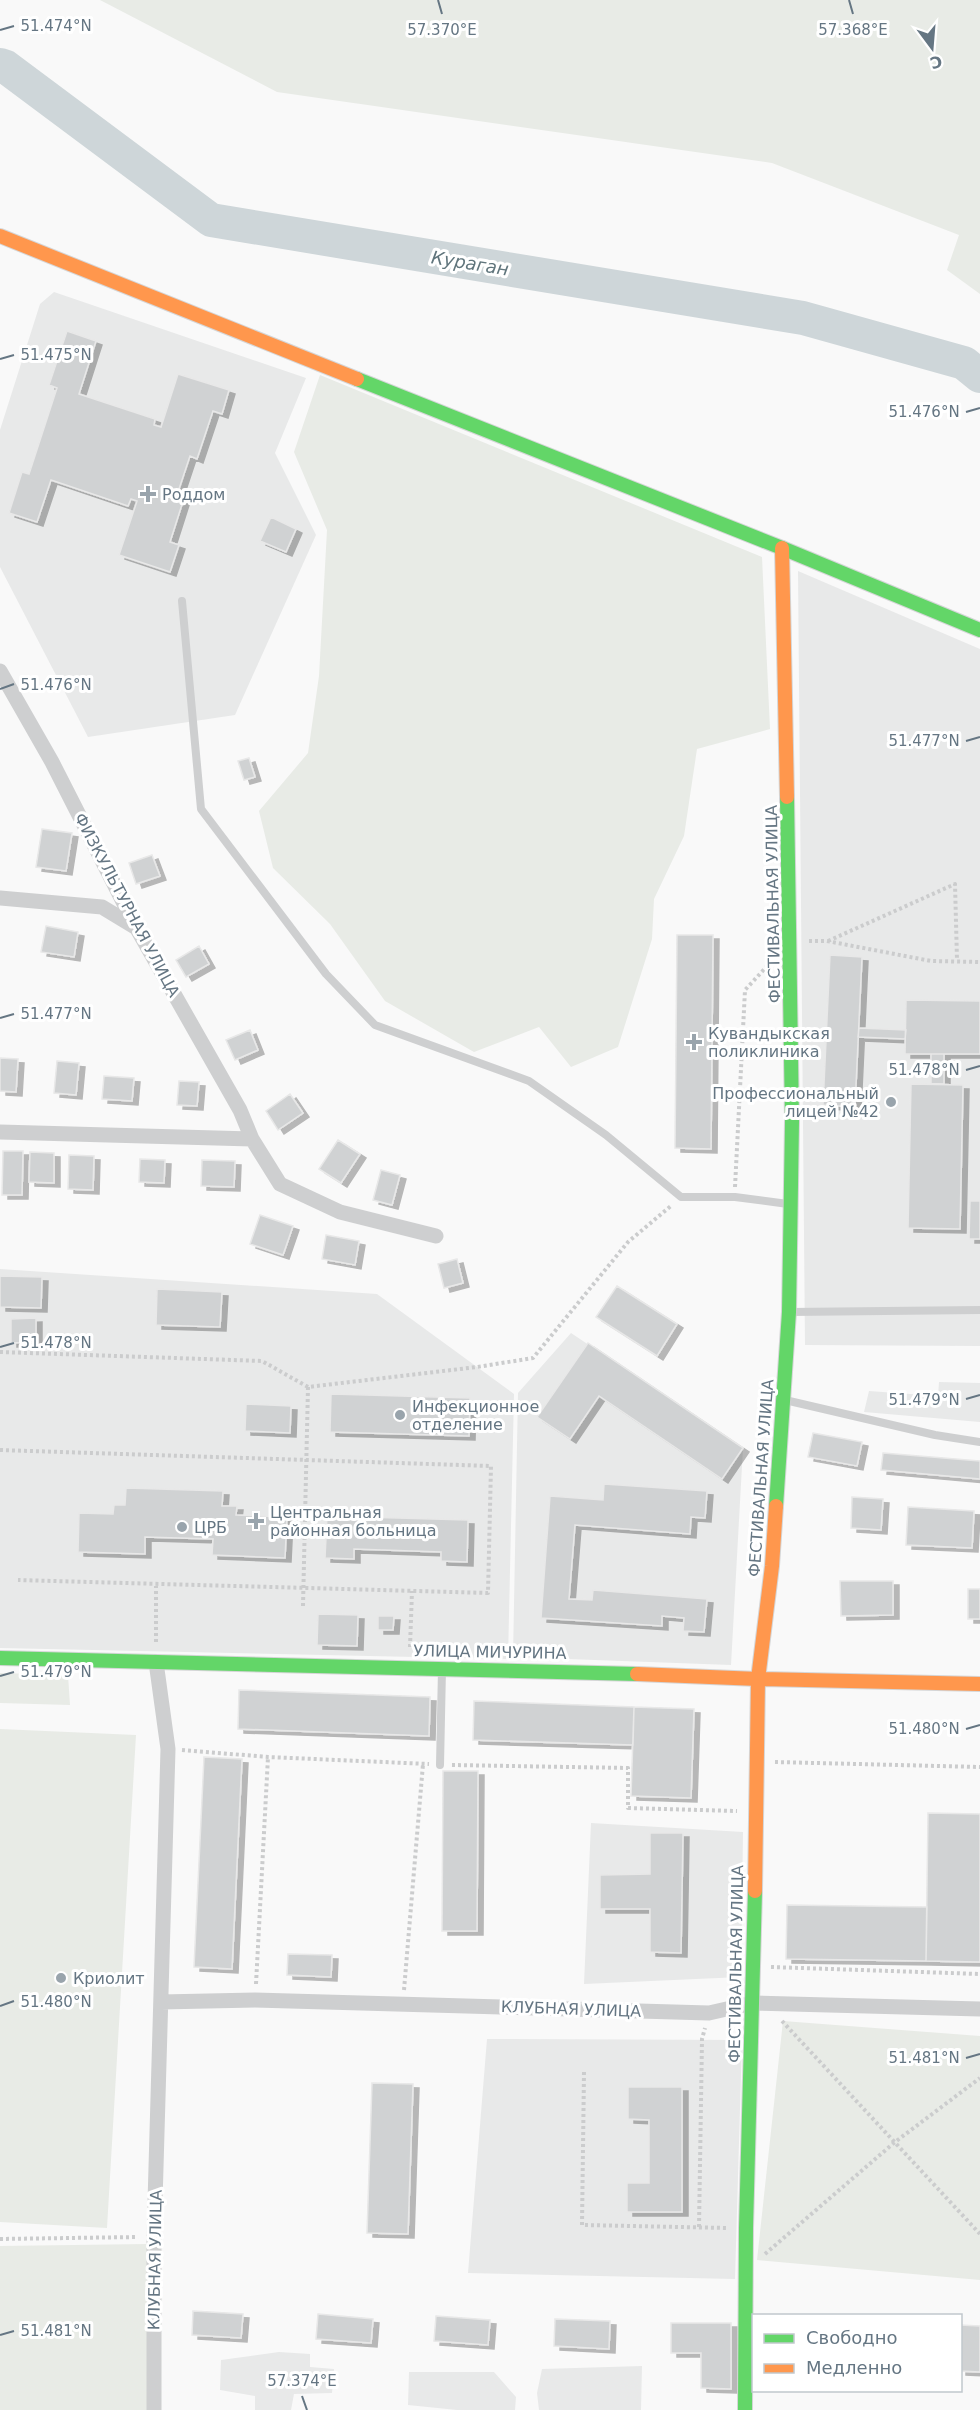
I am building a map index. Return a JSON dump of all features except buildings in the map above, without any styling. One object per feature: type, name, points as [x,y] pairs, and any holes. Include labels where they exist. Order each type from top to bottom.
[{"type":"street","points":[[0,236],[782,548],[980,630]]},
{"type":"street","name":"ФЕСТИВАЛЬНАЯ УЛИЦА","points":[[745,2410],[746,2228],[753,2003],[758,1679],[772,1566],[789,1312],[792,1121],[782,548]]},
{"type":"street","name":"ФИЗКУЛЬТУРНАЯ УЛИЦА","points":[[0,671],[52,762],[136,927],[240,1110],[252,1139],[280,1184],[340,1212],[436,1236]]},
{"type":"street","points":[[0,898],[102,907],[136,927]]},
{"type":"street","points":[[0,1132],[252,1139]]},
{"type":"street","name":"УЛИЦА МИЧУРИНА","points":[[0,1658],[556,1670],[758,1679],[980,1684]]},
{"type":"street","name":"КЛУБНАЯ УЛИЦА","points":[[154,2410],[154,2237],[168,1749],[156,1662]]},
{"type":"street","name":"КЛУБНАЯ УЛИЦА","points":[[161,2002],[255,2000],[709,2013],[753,2003],[980,2009]]},
{"type":"lane","points":[[182,601],[201,809],[326,975],[375,1025],[529,1081],[606,1136],[681,1197],[735,1197],[790,1204]]},
{"type":"lane","points":[[789,1312],[980,1310]]},
{"type":"lane","points":[[784,1400],[935,1435],[980,1442]]},
{"type":"lane","points":[[440,1765],[442,1668]]},
{"type":"path","points":[[827,941],[955,884],[957,960]]},
{"type":"path","points":[[735,1197],[745,990],[790,941],[827,941],[931,961],[980,962]]},
{"type":"path","points":[[0,1352],[261,1361],[308,1387],[533,1358],[628,1242],[681,1197]]},
{"type":"path","points":[[303,1606],[308,1387]]},
{"type":"path","points":[[0,1450],[491,1466],[488,1593],[156,1586],[18,1580]]},
{"type":"path","points":[[156,1586],[156,1662]]},
{"type":"path","points":[[410,1667],[412,1591]]},
{"type":"path","points":[[168,1749],[268,1757],[440,1765],[628,1768],[628,1808],[756,1812]]},
{"type":"path","points":[[255,2000],[268,1757]]},
{"type":"path","points":[[756,1762],[980,1767]]},
{"type":"path","points":[[403,2005],[423,1764]]},
{"type":"path","points":[[753,1967],[980,1974]]},
{"type":"path","points":[[753,2003],[783,2021],[980,2234]]},
{"type":"path","points":[[699,2227],[702,2039],[709,2013]]},
{"type":"path","points":[[584,2073],[582,2225],[746,2228]]},
{"type":"path","points":[[746,2271],[895,2142],[980,2078]]},
{"type":"path","points":[[0,2239],[154,2237]]},
{"type":"shaded area","points":[[100,0],[980,0],[980,294],[947,270],[959,235],[772,163],[277,92]]},
{"type":"shaded area","name":"Роддом","points":[[54,292],[306,378],[275,453],[316,535],[235,715],[88,737],[0,567],[0,430],[40,304]]},
{"type":"shaded area","points":[[320,375],[762,557],[770,729],[697,749],[684,836],[654,899],[652,939],[618,1047],[571,1067],[539,1027],[474,1052],[385,1001],[330,924],[273,868],[259,811],[308,753],[319,676],[327,530],[294,452]]},
{"type":"shaded area","name":"Профессиональный лицей №42","points":[[798,571],[980,649],[980,1346],[805,1345]]},
{"type":"shaded area","name":"Центральная районная больница","points":[[0,1269],[377,1294],[514,1394],[508,1659],[0,1648]]},
{"type":"shaded area","points":[[571,1333],[743,1448],[731,1665],[513,1657],[518,1393]]},
{"type":"shaded area","points":[[939,1382],[980,1383],[980,1422],[864,1412],[869,1391],[938,1396]]},
{"type":"shaded area","points":[[0,1673],[68,1675],[70,1705],[0,1703]]},
{"type":"shaded area","name":"Криолит","points":[[0,1729],[136,1735],[107,2228],[0,2222]]},
{"type":"shaded area","points":[[591,1823],[743,1832],[741,1977],[584,1984]]},
{"type":"shaded area","points":[[783,2021],[980,2036],[980,2280],[757,2260]]},
{"type":"shaded area","points":[[487,2039],[742,2040],[735,2279],[468,2273]]},
{"type":"shaded area","points":[[147,2244],[148,2410],[0,2410],[0,2246]]},
{"type":"shaded area","points":[[279,2352],[310,2354],[310,2367],[334,2369],[332,2393],[294,2394],[291,2410],[255,2410],[255,2396],[220,2390],[221,2360]]},
{"type":"shaded area","points":[[642,2366],[641,2410],[539,2410],[537,2393],[542,2369]]},
{"type":"shaded area","points":[[409,2372],[494,2372],[516,2397],[515,2410],[457,2410],[408,2405]]},
{"type":"waterway","name":"Кураган","points":[[0,65],[6,67],[211,220],[803,318],[964,363],[980,376]]},
{"type":"traffic: fast","points":[[357,379],[782,548],[980,630]]},
{"type":"traffic: fast","points":[[776,1506],[789,1312],[792,1121],[787,797]]},
{"type":"traffic: fast","points":[[0,1658],[637,1674]]},
{"type":"traffic: fast","points":[[745,2410],[746,2228],[755,1891]]},
{"type":"traffic: slow","points":[[0,236],[357,379]]},
{"type":"traffic: slow","points":[[782,548],[787,797]]},
{"type":"traffic: slow","points":[[755,1891],[758,1679],[772,1566],[776,1506]]},
{"type":"traffic: slow","points":[[637,1674],[980,1684]]},
{"type":"place","name":"Роддом","points":[[148,494]]},
{"type":"place","name":"Кувандыкская поликлиника","points":[[694,1042]]},
{"type":"place","name":"Профессиональный лицей №42","points":[[891,1102]]},
{"type":"place","name":"Инфекционное отделение","points":[[400,1415]]},
{"type":"place","name":"Центральная районная больница","points":[[256,1521]]},
{"type":"place","name":"ЦРБ","points":[[182,1527]]},
{"type":"place","name":"Криолит","points":[[61,1978]]}]
